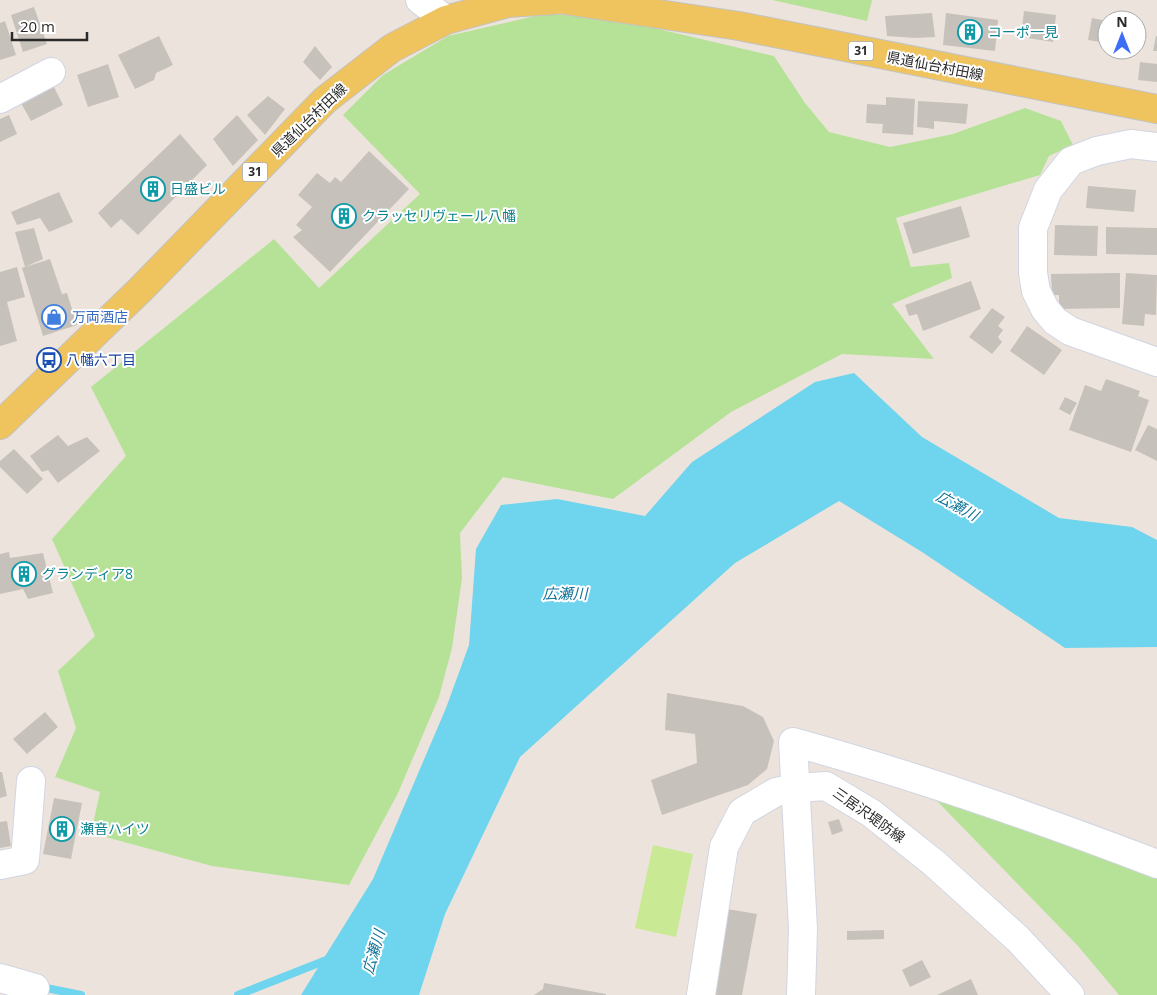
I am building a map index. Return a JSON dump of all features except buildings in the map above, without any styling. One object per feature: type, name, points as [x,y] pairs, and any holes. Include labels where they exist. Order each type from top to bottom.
[{"type":"main road","name":"県道仙台村田線","points":[[0,424],[141,289],[325,100],[392,48],[446,20],[508,3],[556,0]]},
{"type":"main road","name":"県道仙台村田線","points":[[564,0],[739,26],[1157,110]]},
{"type":"street","points":[[420,0],[446,20]]},
{"type":"street","points":[[0,99],[51,72]]},
{"type":"street","points":[[1157,147],[1131,144],[1097,151],[1071,161],[1048,190],[1033,228],[1033,273],[1036,291],[1045,309],[1055,321],[1070,331],[1157,362]]},
{"type":"street","points":[[801,995],[803,929],[793,742],[856,759],[1036,818],[1157,864]]},
{"type":"street","points":[[0,865],[25,860],[31,780]]},
{"type":"street","name":"三居沢堤防線","points":[[701,995],[724,847],[742,812],[776,792],[796,788],[826,786],[871,813],[934,863],[1018,939],[1070,995]]},
{"type":"street","points":[[0,978],[34,988]]},
{"type":"green space","points":[[772,0],[872,0],[867,21]]},
{"type":"green space","points":[[548,13],[633,23],[774,56],[805,103],[829,132],[890,147],[953,134],[1025,108],[1061,121],[1073,145],[1049,156],[1040,175],[896,218],[911,267],[949,263],[952,278],[892,304],[934,359],[842,354],[731,412],[613,499],[503,477],[460,533],[462,578],[452,648],[439,697],[398,793],[349,885],[212,866],[91,833],[100,792],[55,777],[76,728],[58,671],[95,636],[52,539],[126,456],[91,387],[274,239],[319,288],[420,194],[343,115],[383,75],[448,36]]},
{"type":"green space","points":[[936,800],[1147,866],[1157,871],[1157,995],[1119,995],[1078,946]]},
{"type":"green space","points":[[653,845],[693,854],[676,937],[635,928]]},
{"type":"water","name":"広瀬川","points":[[854,373],[922,437],[1059,518],[1132,527],[1157,540],[1157,647],[1065,648],[922,552],[839,501],[735,563],[520,757],[445,914],[419,995],[301,995],[373,879],[446,708],[469,645],[476,549],[501,505],[557,499],[645,516],[692,462],[815,382]]},
{"type":"waterway","points":[[238,995],[329,959]]},
{"type":"waterway","points":[[41,987],[81,995]]},
{"type":"place","name":"コーポ一見","points":[[970,32]]},
{"type":"place","name":"日盛ビル","points":[[153,189]]},
{"type":"place","name":"クラッセリヴェール八幡","points":[[344,216]]},
{"type":"place","name":"万両酒店","points":[[54,317]]},
{"type":"place","name":"八幡六丁目","points":[[49,360]]},
{"type":"place","name":"グランディア8","points":[[24,574]]},
{"type":"place","name":"瀬音ハイツ","points":[[62,829]]}]
